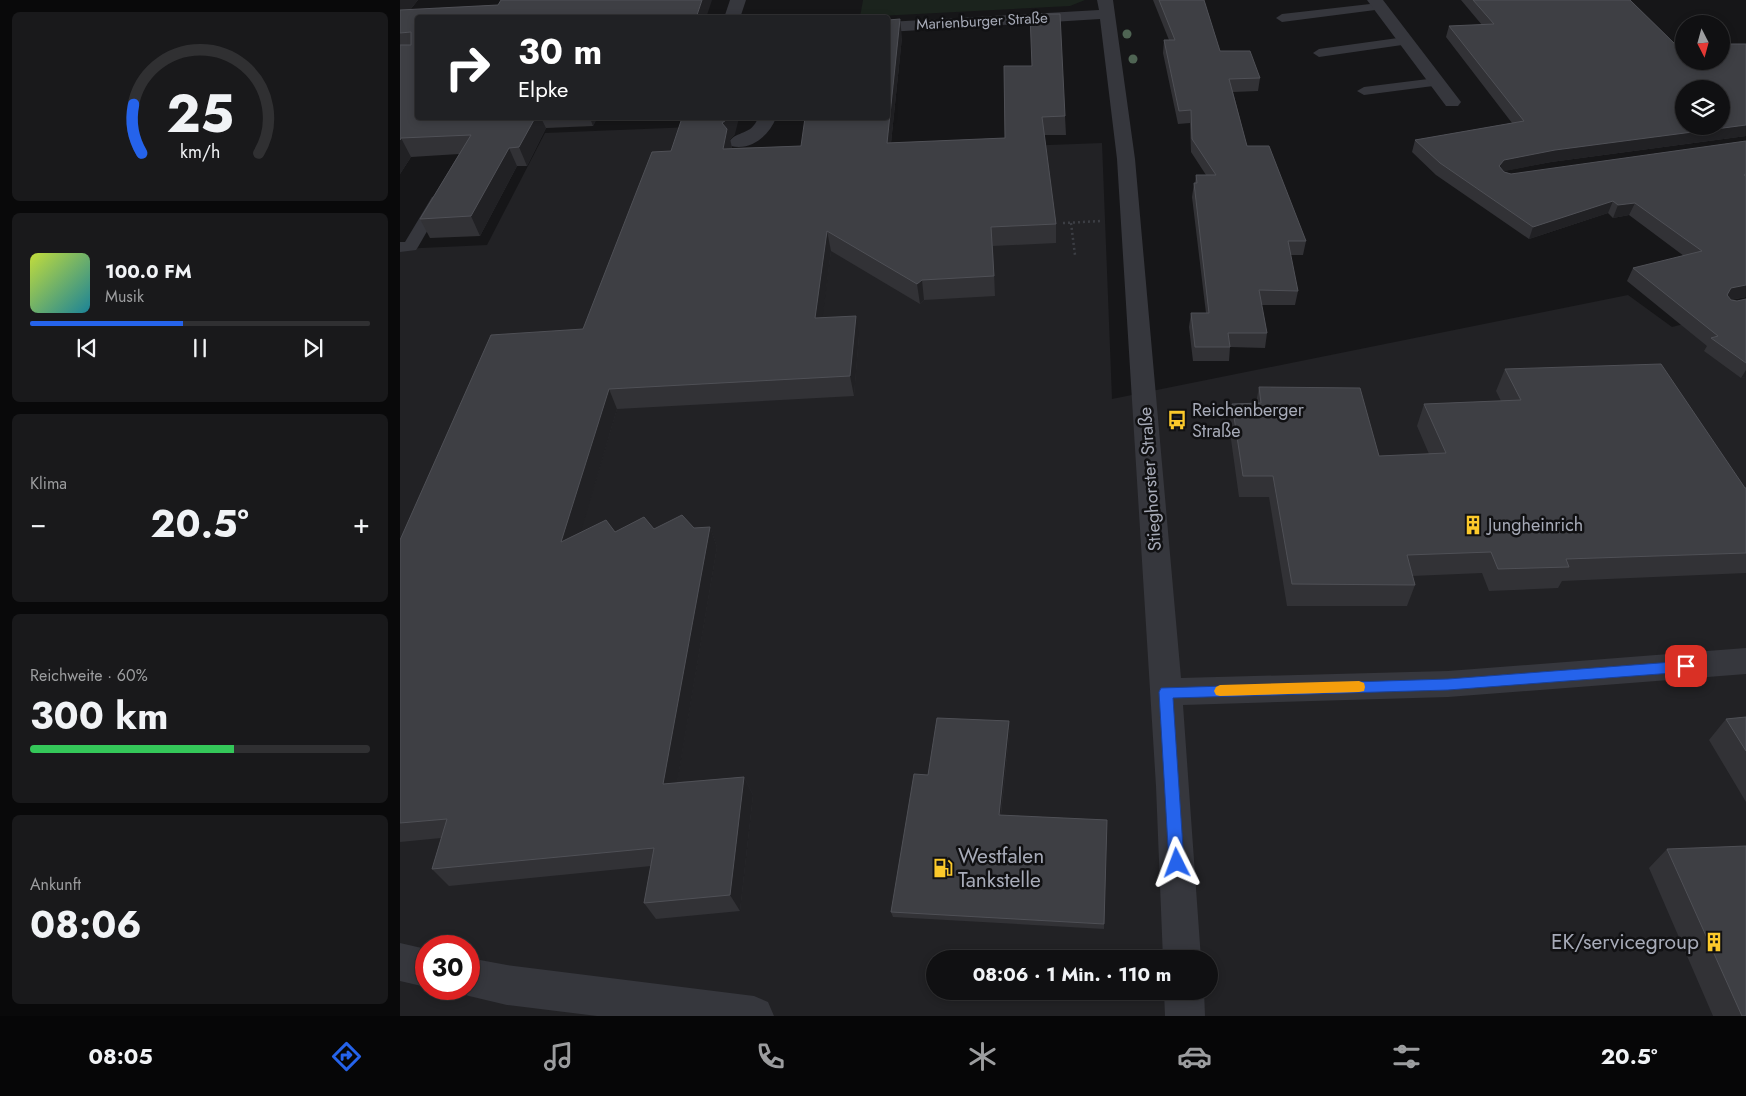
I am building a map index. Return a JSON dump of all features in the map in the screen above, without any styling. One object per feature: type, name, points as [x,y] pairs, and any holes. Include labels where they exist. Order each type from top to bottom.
[{"type":"street","points":[[733,15],[738,0]]},
{"type":"street","points":[[1377,3],[1452,102]]},
{"type":"street","name":"Marienburger Straße","points":[[890,27],[1106,7]]},
{"type":"street","name":"Stieghorster Straße","points":[[1106,7],[1126,159],[1131,220],[1166,692],[1181,950]]},
{"type":"street","points":[[738,142],[757,136],[766,120]]},
{"type":"street","points":[[1166,692],[1448,684],[1548,678],[1746,661]]},
{"type":"street","points":[[400,962],[415,965]]},
{"type":"street","points":[[480,979],[592,1006],[754,1016]]},
{"type":"street","points":[[1184,1000],[1185,1016]]},
{"type":"lane","points":[[1282,18],[1377,3]]},
{"type":"lane","points":[[1319,53],[1405,41]]},
{"type":"lane","points":[[1364,90],[1436,82]]},
{"type":"lane","points":[[400,247],[410,247],[437,200]]},
{"type":"path","points":[[1063,223],[1131,220]]},
{"type":"path","points":[[1071,223],[1075,255]]},
{"type":"shaded area","points":[[863,0],[1085,0],[1070,6],[890,15],[860,15]]},
{"type":"shaded area","points":[[717,126],[705,158],[1102,143],[1112,399],[1628,295],[1672,327],[1746,308],[1746,1016],[400,1016],[400,249],[487,245],[545,133]]},
{"type":"building","points":[[501,0],[702,0],[697,15],[415,15],[415,120],[534,120],[519,147],[509,148],[471,216],[420,219],[471,135],[401,138],[400,140],[400,45],[411,45],[411,32],[400,33],[400,10],[498,5]]},
{"type":"building","points":[[1159,0],[1204,0],[1220,51],[1250,51],[1260,78],[1229,79],[1247,146],[1269,146],[1306,241],[1288,241],[1298,291],[1259,290],[1267,333],[1228,333],[1230,347],[1195,347],[1191,313],[1209,313],[1194,183],[1197,183],[1196,175],[1216,175],[1192,139],[1191,110],[1179,111],[1164,40],[1175,40]]},
{"type":"building","points":[[1473,0],[1630,0],[1675,44],[1675,70],[1730,70],[1730,44],[1746,44],[1746,125],[1730,127],[1730,80],[1675,80],[1675,134],[1555,150],[1504,160],[1499,166],[1504,172],[1511,174],[1746,141],[1746,174],[1744,175],[1746,176],[1746,285],[1731,288],[1727,295],[1731,300],[1746,299],[1746,363],[1711,338],[1718,336],[1633,268],[1702,251],[1635,203],[1618,205],[1613,201],[1533,227],[1440,163],[1415,140],[1524,121],[1449,26],[1494,24]]},
{"type":"building","points":[[1030,14],[1060,14],[1065,116],[1042,117],[1056,224],[991,227],[994,276],[922,280],[917,284],[827,231],[815,318],[856,316],[850,376],[609,389],[561,542],[606,520],[615,532],[644,517],[654,529],[682,515],[694,528],[710,527],[663,784],[744,777],[730,895],[644,903],[654,848],[432,869],[447,819],[400,823],[400,540],[491,335],[583,329],[652,152],[671,151],[681,120],[726,120],[722,123],[727,129],[723,149],[801,146],[805,120],[889,120],[887,143],[1005,138],[1004,66],[1032,66]]},
{"type":"building","points":[[900,19],[890,114],[890,20]]},
{"type":"building","points":[[1661,364],[1746,488],[1746,553],[1566,559],[1569,567],[1498,569],[1491,552],[1407,555],[1415,585],[1292,584],[1273,476],[1243,476],[1232,404],[1261,403],[1259,387],[1360,388],[1379,456],[1446,453],[1424,404],[1521,400],[1505,369]]},
{"type":"building","points":[[1746,717],[1746,751],[1726,719]]},
{"type":"building","points":[[937,718],[1009,721],[999,815],[1107,820],[1104,924],[891,912],[914,774],[928,775]]},
{"type":"building","points":[[1746,846],[1746,1016],[1742,1016],[1667,849]]},
{"type":"slow traffic","points":[[1220,691],[1359,687]]},
{"type":"place","name":"Reichenberger Straße","points":[[1177,420]]},
{"type":"place","name":"Jungheinrich","points":[[1473,525]]},
{"type":"place","name":"Westfalen Tankstelle","points":[[943,868]]},
{"type":"place","name":"EK/servicegroup","points":[[1714,942]]},
{"type":"route","points":[[1177,863],[1166,692],[1448,684],[1548,678],[1686,666]]}]
